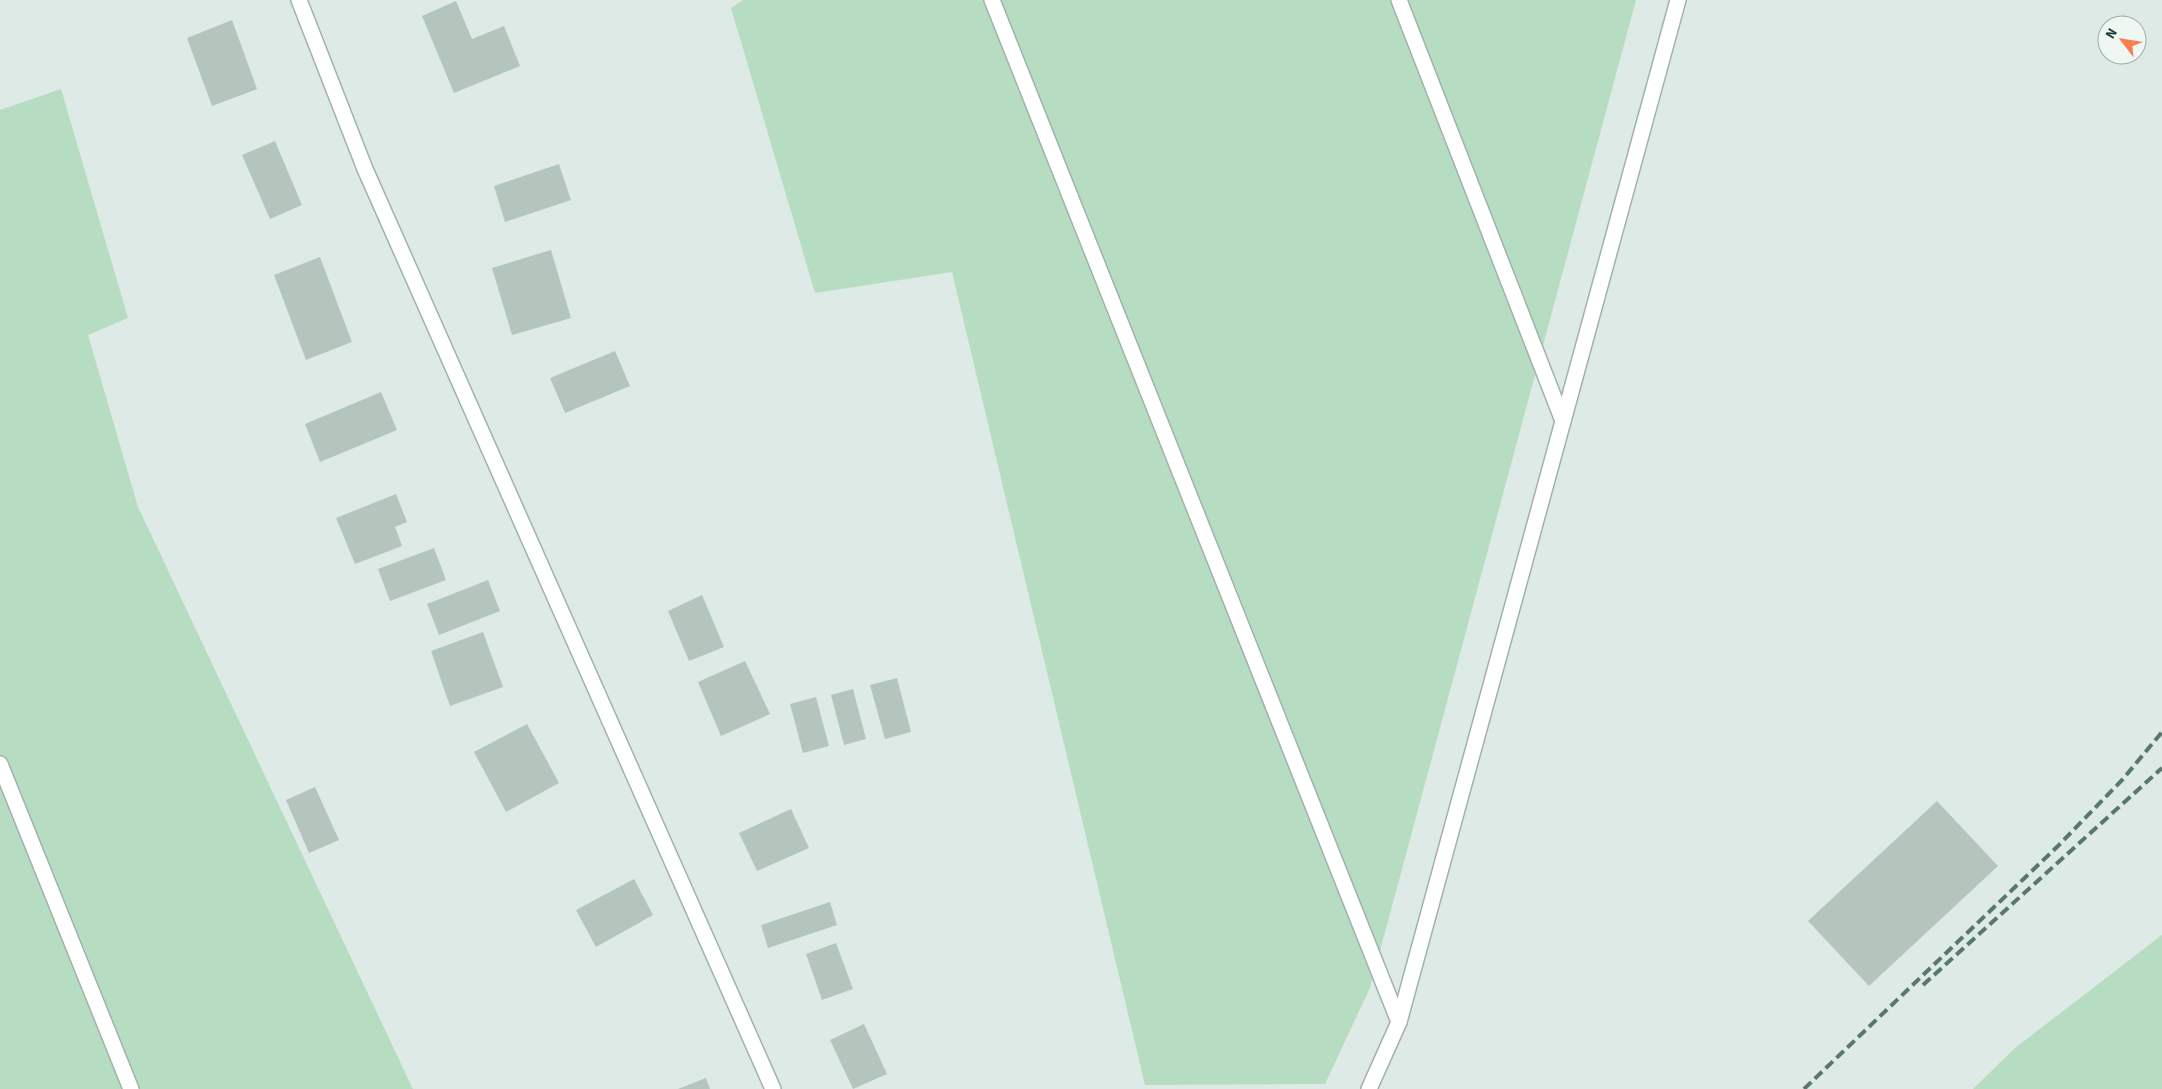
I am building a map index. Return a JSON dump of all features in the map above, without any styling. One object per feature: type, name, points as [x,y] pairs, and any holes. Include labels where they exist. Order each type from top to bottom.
[{"type":"street","points":[[299,0],[365,169],[773,1089]]},
{"type":"street","points":[[992,0],[1399,1022]]},
{"type":"street","points":[[1399,0],[1563,421]]},
{"type":"street","points":[[1369,1089],[1399,1022],[1678,0]]},
{"type":"street","points":[[0,764],[131,1089]]},
{"type":"green space","points":[[743,0],[1636,0],[1370,988],[1325,1084],[1145,1085],[952,272],[815,293],[731,8]]},
{"type":"green space","points":[[61,89],[128,318],[88,335],[138,507],[413,1089],[0,1089],[0,110]]},
{"type":"green space","points":[[2162,935],[2162,1089],[1973,1089],[2015,1048]]},
{"type":"building","points":[[456,1],[472,39],[504,26],[520,66],[454,93],[422,16]]},
{"type":"building","points":[[232,20],[257,89],[212,106],[187,38]]},
{"type":"building","points":[[275,141],[302,205],[270,219],[242,155]]},
{"type":"building","points":[[559,164],[571,200],[505,222],[494,186]]},
{"type":"building","points":[[551,250],[571,318],[512,335],[492,268]]},
{"type":"building","points":[[320,257],[352,342],[306,360],[274,275]]},
{"type":"building","points":[[615,351],[630,386],[565,413],[550,378]]},
{"type":"building","points":[[381,392],[397,430],[320,462],[305,424]]},
{"type":"building","points":[[396,494],[407,522],[395,527],[402,546],[355,564],[336,518]]},
{"type":"building","points":[[434,548],[446,580],[390,601],[378,569]]},
{"type":"building","points":[[488,580],[500,611],[439,635],[427,604]]},
{"type":"building","points":[[702,595],[724,647],[689,661],[668,611]]},
{"type":"building","points":[[483,632],[503,687],[450,706],[431,651]]},
{"type":"building","points":[[745,661],[770,714],[721,736],[698,682]]},
{"type":"building","points":[[897,678],[911,732],[885,739],[870,685]]},
{"type":"building","points":[[853,689],[866,739],[844,745],[831,695]]},
{"type":"building","points":[[816,697],[829,746],[803,753],[790,704]]},
{"type":"building","points":[[527,724],[559,783],[506,812],[474,752]]},
{"type":"building","points":[[315,787],[339,840],[309,853],[286,800]]},
{"type":"building","points":[[1937,801],[1998,866],[1869,986],[1808,921]]},
{"type":"building","points":[[791,809],[809,848],[757,871],[739,833]]},
{"type":"building","points":[[634,879],[653,915],[596,947],[576,910]]},
{"type":"building","points":[[830,902],[837,925],[768,948],[761,925]]},
{"type":"building","points":[[836,943],[853,989],[822,1000],[806,954]]},
{"type":"building","points":[[864,1024],[887,1074],[853,1089],[830,1040]]},
{"type":"building","points":[[706,1078],[710,1089],[678,1089]]},
{"type":"railway","points":[[1804,1089],[2059,845],[2123,779],[2162,732]]},
{"type":"railway","points":[[1923,985],[2162,768]]}]
